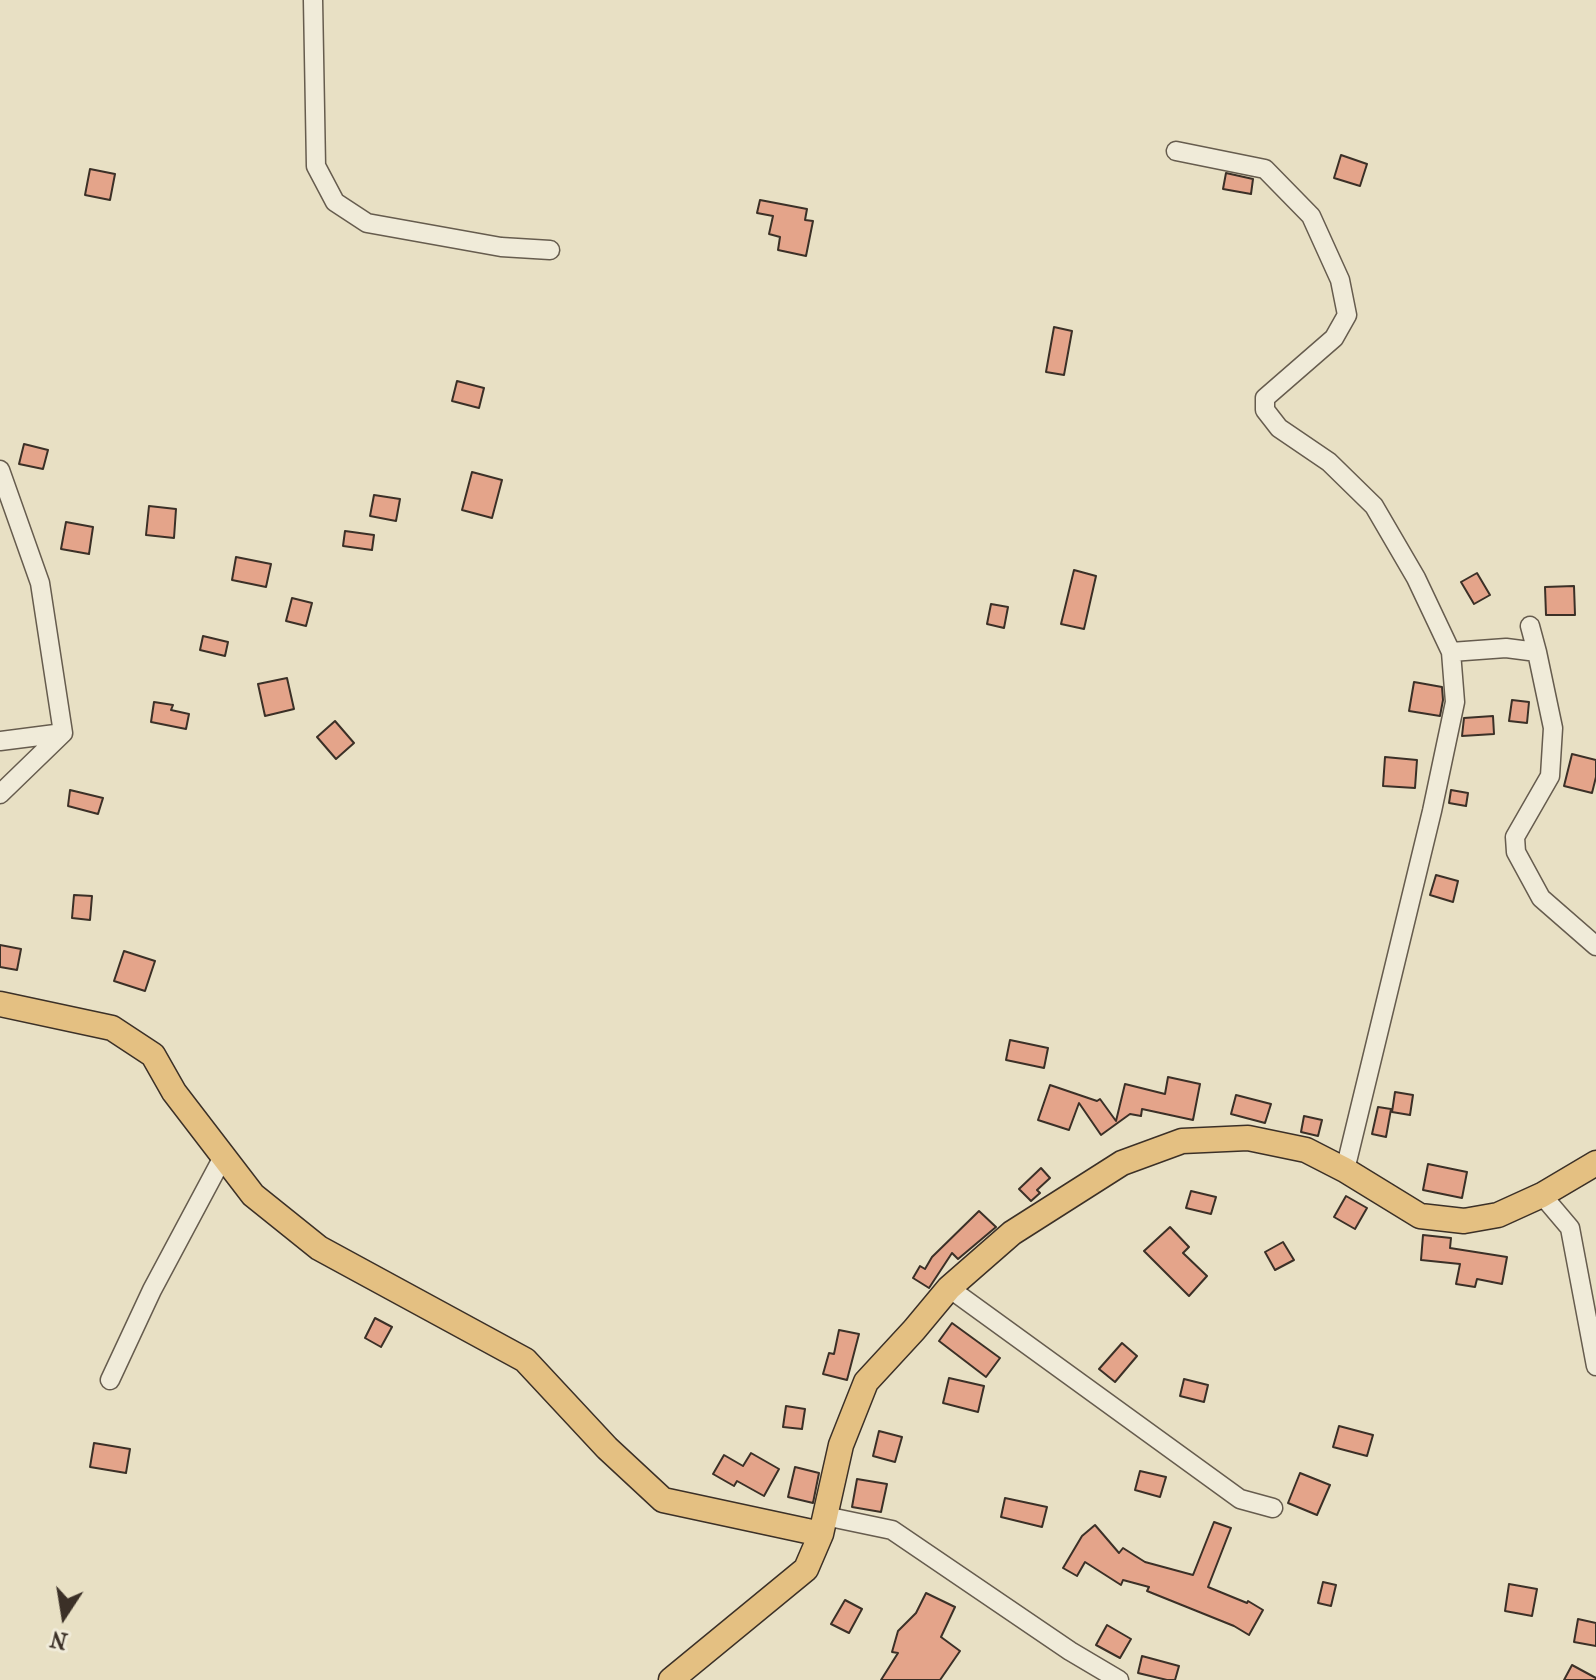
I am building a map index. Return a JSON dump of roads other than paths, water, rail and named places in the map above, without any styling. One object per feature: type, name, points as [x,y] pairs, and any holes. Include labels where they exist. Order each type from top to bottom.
[{"type":"main road","points":[[0,1004],[112,1028],[153,1055],[174,1092],[253,1195],[319,1248],[525,1360],[607,1448],[663,1500],[737,1517],[823,1525]]},
{"type":"main road","points":[[671,1680],[806,1569],[823,1525],[841,1445],[866,1382],[949,1288],[1012,1233],[1122,1163],[1182,1141],[1248,1138],[1306,1150],[1420,1216],[1464,1221],[1498,1215],[1542,1195],[1596,1163]]},
{"type":"street","points":[[313,0],[316,166],[335,202],[367,223],[501,247],[550,250]]},
{"type":"street","points":[[1176,151],[1265,169],[1311,216],[1340,280],[1347,315],[1334,338],[1265,398],[1265,410],[1279,428],[1329,462],[1374,506],[1416,578],[1451,652],[1455,702],[1432,811],[1345,1170]]},
{"type":"street","points":[[0,470],[40,583],[63,733]]},
{"type":"street","points":[[1530,626],[1553,728],[1550,776],[1515,837],[1516,852],[1541,898],[1596,946]]},
{"type":"street","points":[[1451,652],[1506,648],[1537,652]]},
{"type":"street","points":[[0,741],[63,733]]},
{"type":"street","points":[[0,794],[63,733]]},
{"type":"street","points":[[110,1380],[152,1290],[223,1157]]},
{"type":"street","points":[[1542,1195],[1570,1228],[1596,1366]]},
{"type":"street","points":[[949,1288],[1240,1499],[1273,1508]]},
{"type":"street","points":[[823,1525],[892,1530],[1070,1651],[1119,1680]]}]
